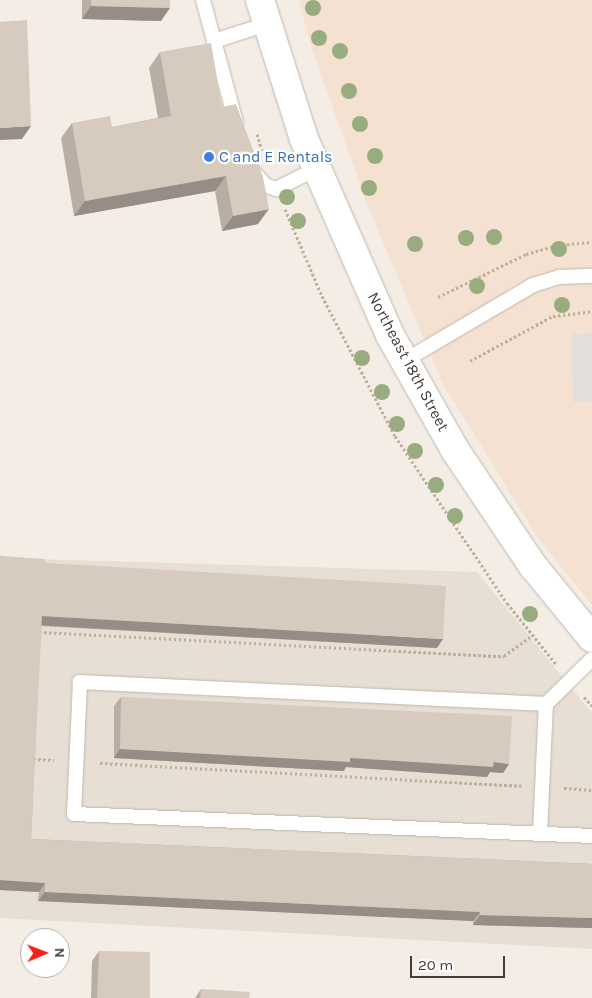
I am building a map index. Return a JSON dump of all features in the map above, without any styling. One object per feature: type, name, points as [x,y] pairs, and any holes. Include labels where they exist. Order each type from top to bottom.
[{"type":"street","name":"Northeast 18th Street","points":[[263,12],[316,169],[404,361],[455,450],[533,566],[592,638]]},
{"type":"lane","points":[[203,0],[240,132]]},
{"type":"lane","points":[[214,41],[263,12]]},
{"type":"lane","points":[[249,158],[255,176],[265,186],[276,189],[316,169]]},
{"type":"lane","points":[[404,361],[533,285],[559,278],[592,276]]},
{"type":"lane","points":[[540,834],[546,704],[592,659]]},
{"type":"lane","points":[[546,704],[80,682],[74,814],[592,836]]},
{"type":"path","points":[[438,297],[526,254],[556,245],[592,242]]},
{"type":"path","points":[[470,361],[553,316],[592,311]]},
{"type":"path","points":[[38,642],[39,624]]},
{"type":"path","points":[[39,633],[504,656],[533,635]]},
{"type":"path","points":[[32,769],[33,749]]},
{"type":"path","points":[[32,759],[76,761],[113,766],[592,790]]},
{"type":"shaded area","points":[[299,0],[592,0],[592,605],[540,541],[443,384],[368,207],[310,43]]},
{"type":"shaded area","points":[[592,333],[592,402],[573,402],[572,334]]},
{"type":"shaded area","points":[[0,558],[477,572],[592,713],[592,949],[0,918]]},
{"type":"building","points":[[91,0],[170,0],[170,8],[91,6]]},
{"type":"building","points":[[27,20],[31,126],[0,128],[0,22]]},
{"type":"building","points":[[211,43],[222,107],[236,104],[263,177],[269,209],[233,216],[226,176],[85,201],[72,123],[110,116],[112,127],[171,116],[160,52]]},
{"type":"building","points":[[0,556],[45,559],[45,563],[446,586],[443,639],[42,616],[31,839],[592,864],[592,918],[480,915],[480,912],[45,892],[45,883],[0,880]]},
{"type":"building","points":[[121,697],[512,716],[509,764],[494,762],[493,767],[350,758],[350,762],[120,749]]},
{"type":"building","points":[[99,951],[150,952],[150,998],[97,998]]},
{"type":"building","points":[[201,989],[250,992],[249,998],[200,998]]},
{"type":"place","name":"C and E Rentals","points":[[209,157]]}]
